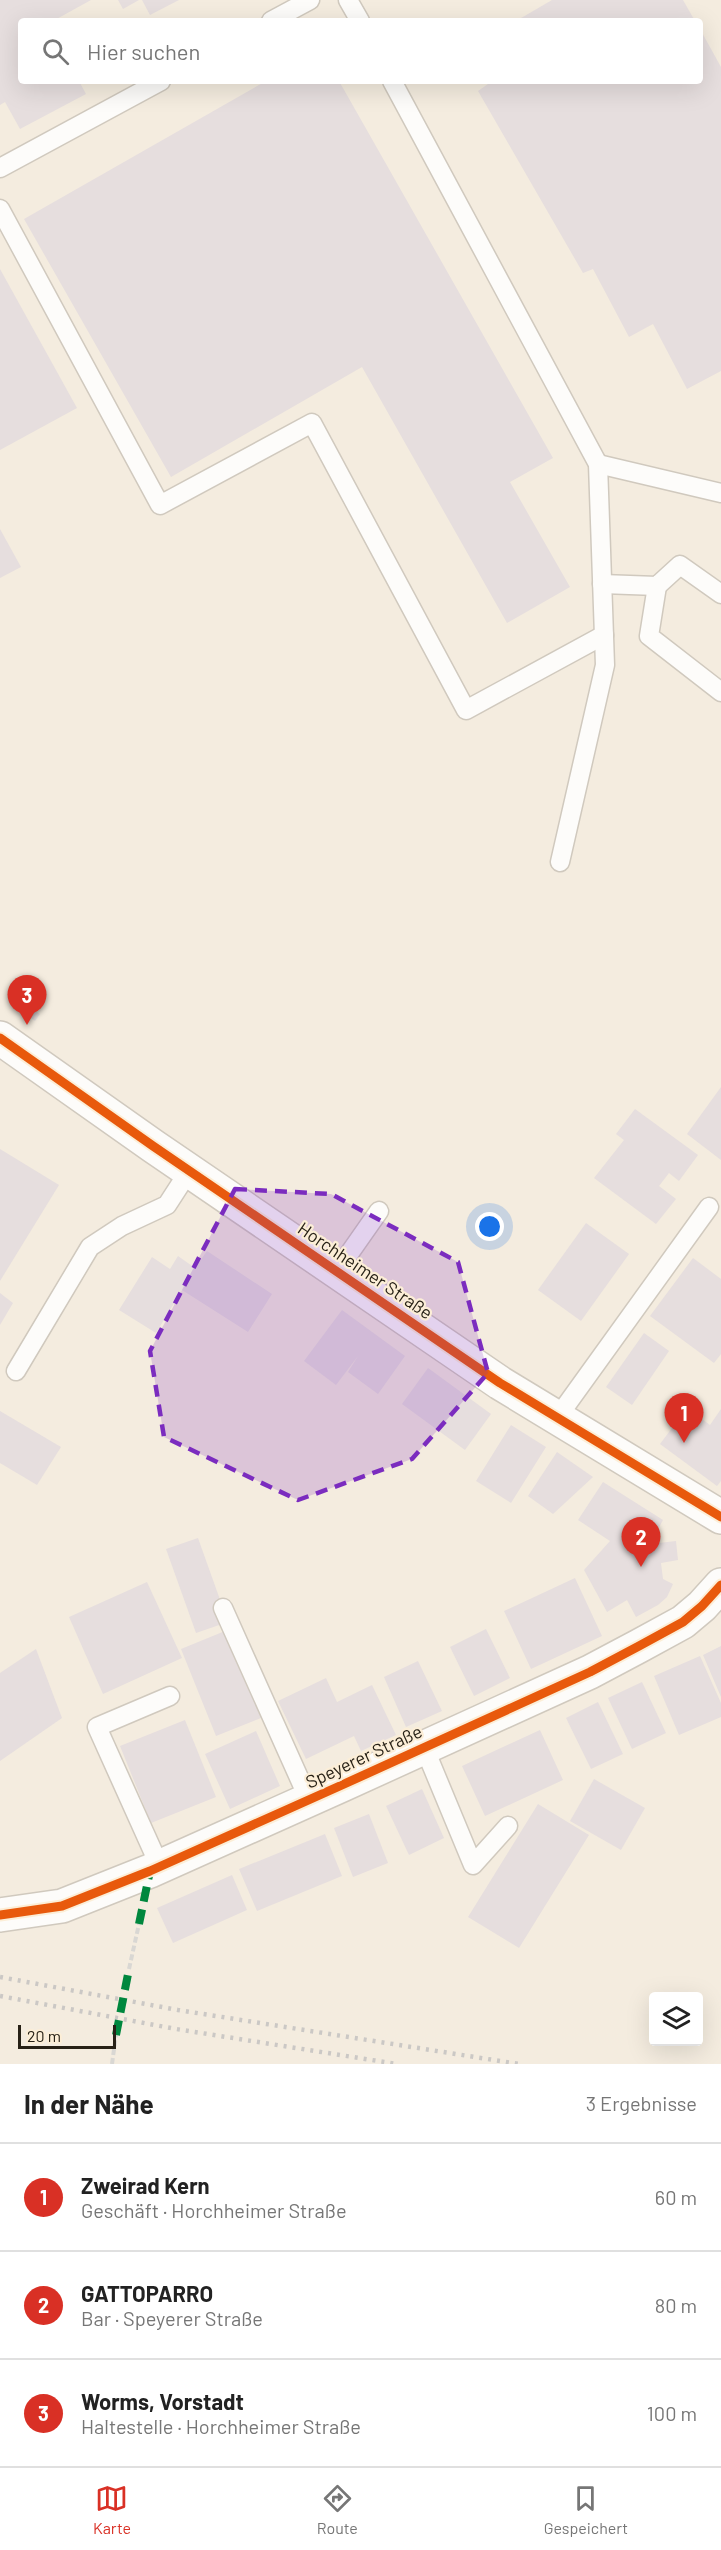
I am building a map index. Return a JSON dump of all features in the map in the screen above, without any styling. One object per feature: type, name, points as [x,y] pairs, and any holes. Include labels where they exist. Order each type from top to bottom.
[{"type":"main road","name":"Horchheimer Straße","points":[[0,1038],[189,1171],[557,1418],[721,1517]]},
{"type":"main road","name":"Speyerer Straße","points":[[0,1915],[62,1906],[160,1867],[590,1672],[683,1622],[721,1585]]},
{"type":"lane","points":[[277,18],[310,0]]},
{"type":"lane","points":[[348,0],[358,18]]},
{"type":"lane","points":[[0,168],[154,84]]},
{"type":"lane","points":[[394,84],[598,464],[605,665],[560,862]]},
{"type":"lane","points":[[0,208],[160,505],[312,423],[466,710],[604,635]]},
{"type":"lane","points":[[598,464],[721,493]]},
{"type":"lane","points":[[721,594],[680,565],[657,586],[650,636],[721,692]]},
{"type":"lane","points":[[602,584],[657,586]]},
{"type":"lane","points":[[16,1371],[90,1247],[122,1226],[167,1205],[189,1171]]},
{"type":"lane","points":[[557,1418],[709,1207]]},
{"type":"lane","points":[[337,1271],[379,1211]]},
{"type":"lane","points":[[223,1608],[309,1800]]},
{"type":"lane","points":[[160,1867],[97,1727],[170,1696]]},
{"type":"lane","points":[[424,1747],[473,1865],[508,1826]]},
{"type":"path","points":[[129,1969],[139,1924]]},
{"type":"path","points":[[112,2064],[116,2035]]},
{"type":"highlighted area","points":[[235,1189],[331,1194],[458,1262],[488,1373],[412,1459],[298,1500],[164,1437],[150,1351]]},
{"type":"building","points":[[0,0],[91,0],[58,18],[18,18],[18,84],[81,84],[86,94],[20,129],[5,102],[0,105]]},
{"type":"building","points":[[118,0],[139,0],[123,9]]},
{"type":"building","points":[[142,0],[179,0],[150,15]]},
{"type":"building","points":[[552,0],[683,0],[693,18],[521,18]]},
{"type":"building","points":[[703,34],[721,67],[721,371],[687,389],[653,324],[629,337],[593,269],[583,273],[478,91],[488,84],[703,84]]},
{"type":"building","points":[[261,84],[341,84],[553,458],[510,482],[570,587],[507,623],[362,367],[171,477],[24,219]]},
{"type":"building","points":[[0,269],[77,408],[0,450]]},
{"type":"building","points":[[0,529],[21,567],[0,578]]},
{"type":"building","points":[[17,999],[40,1014],[35,1021],[13,1005]]},
{"type":"building","points":[[721,1087],[721,1160],[687,1134]]},
{"type":"building","points":[[635,1109],[698,1155],[679,1181],[669,1173],[659,1186],[676,1199],[656,1224],[594,1178],[624,1140],[616,1134]]},
{"type":"building","points":[[0,1149],[59,1185],[0,1281]]},
{"type":"building","points":[[586,1223],[629,1254],[581,1321],[538,1290]]},
{"type":"building","points":[[207,1251],[272,1294],[248,1332],[182,1290],[156,1333],[119,1310],[152,1257],[170,1269],[178,1256],[195,1268]]},
{"type":"building","points":[[693,1258],[721,1279],[721,1354],[714,1363],[650,1316]]},
{"type":"building","points":[[0,1293],[13,1303],[0,1325]]},
{"type":"building","points":[[342,1310],[405,1356],[378,1394],[348,1372],[358,1356],[336,1385],[304,1361]]},
{"type":"building","points":[[644,1333],[669,1351],[632,1405],[606,1387]]},
{"type":"building","points":[[428,1368],[491,1414],[465,1450],[402,1404]]},
{"type":"building","points":[[687,1408],[710,1425],[721,1409],[721,1481],[717,1486],[660,1444]]},
{"type":"building","points":[[0,1411],[61,1447],[37,1485],[0,1463]]},
{"type":"building","points":[[511,1425],[546,1447],[511,1503],[476,1481]]},
{"type":"building","points":[[557,1452],[593,1477],[553,1514],[528,1496]]},
{"type":"building","points":[[603,1482],[663,1520],[657,1531],[659,1543],[676,1541],[678,1560],[661,1563],[663,1579],[673,1584],[667,1597],[658,1605],[636,1617],[627,1600],[607,1612],[584,1570],[610,1541],[578,1520]]},
{"type":"building","points":[[198,1538],[228,1622],[196,1633],[166,1549]]},
{"type":"building","points":[[575,1578],[602,1636],[531,1669],[504,1611]]},
{"type":"building","points":[[147,1582],[182,1658],[103,1694],[69,1617]]},
{"type":"building","points":[[486,1629],[510,1678],[474,1696],[450,1647]]},
{"type":"building","points":[[225,1631],[261,1718],[216,1736],[181,1649]]},
{"type":"building","points":[[721,1646],[721,1697],[703,1655]]},
{"type":"building","points":[[36,1649],[62,1718],[0,1761],[0,1673]]},
{"type":"building","points":[[700,1656],[721,1703],[721,1717],[679,1735],[654,1676]]},
{"type":"building","points":[[418,1661],[442,1711],[406,1727],[384,1677]]},
{"type":"building","points":[[326,1678],[337,1702],[372,1685],[396,1735],[361,1751],[354,1736],[306,1759],[278,1701]]},
{"type":"building","points":[[642,1682],[666,1733],[632,1749],[608,1698]]},
{"type":"building","points":[[598,1702],[623,1754],[591,1769],[566,1718]]},
{"type":"building","points":[[185,1720],[216,1797],[151,1823],[120,1746]]},
{"type":"building","points":[[540,1730],[563,1780],[485,1816],[462,1766]]},
{"type":"building","points":[[256,1731],[280,1786],[230,1809],[205,1754]]},
{"type":"building","points":[[594,1779],[645,1808],[621,1850],[570,1821]]},
{"type":"building","points":[[422,1789],[444,1838],[409,1855],[386,1806]]},
{"type":"building","points":[[538,1804],[589,1835],[519,1948],[468,1917]]},
{"type":"building","points":[[369,1814],[388,1863],[353,1877],[334,1828]]},
{"type":"building","points":[[325,1834],[342,1876],[257,1911],[239,1869]]},
{"type":"building","points":[[232,1875],[247,1910],[173,1943],[157,1908]]},
{"type":"railway","points":[[0,1977],[178,2010],[519,2064]]},
{"type":"railway","points":[[0,1996],[176,2029],[397,2064]]},
{"type":"marked path","points":[[139,1924],[150,1871]]},
{"type":"marked path","points":[[116,2035],[129,1969]]},
{"type":"cycle path","points":[[0,1038],[153,1146],[500,1383],[721,1517]]},
{"type":"cycle path","points":[[0,1915],[62,1906],[150,1871],[590,1672],[683,1622],[721,1585]]},
{"type":"place","name":"Worms, Vorstadt","points":[[27,1025]]},
{"type":"place","name":"Zweirad Kern","points":[[684,1443]]},
{"type":"place","name":"GATTOPARRO","points":[[641,1567]]}]
